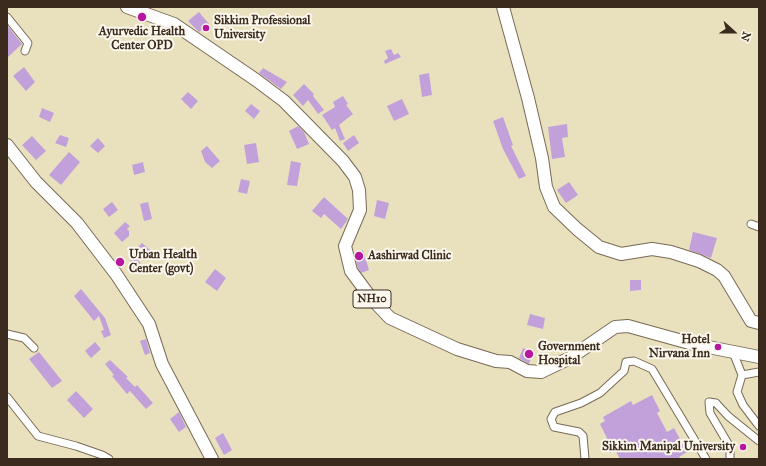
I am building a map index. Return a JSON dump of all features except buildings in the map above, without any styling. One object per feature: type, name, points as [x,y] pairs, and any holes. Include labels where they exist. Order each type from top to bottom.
[{"type":"highway","name":"NH10","points":[[127,7],[174,24],[267,88],[284,101],[343,160],[355,177],[359,190],[360,210],[345,246],[351,271],[371,298],[390,318],[457,348],[496,361],[510,362],[527,371],[541,372],[570,358],[615,326],[628,326],[693,344],[759,357]]},
{"type":"highway","points":[[503,7],[528,98],[542,158],[546,187],[554,207],[577,229],[600,247],[621,254],[652,249],[699,260],[724,276],[751,322],[759,323]]},
{"type":"highway","points":[[7,145],[36,182],[77,223],[116,274],[149,324],[162,364],[212,459]]},
{"type":"street","points":[[7,17],[28,43],[25,51]]},
{"type":"street","points":[[751,224],[759,227]]},
{"type":"street","points":[[7,334],[24,338],[34,348]]},
{"type":"street","points":[[733,352],[742,375],[737,392],[743,405],[759,426]]},
{"type":"street","points":[[585,459],[583,436],[579,432],[554,427],[551,419],[555,412],[581,403],[600,393],[624,371],[626,362],[634,361],[652,369],[706,459]]},
{"type":"street","points":[[742,375],[759,372]]},
{"type":"street","points":[[7,397],[38,436],[76,446],[109,459]]},
{"type":"street","points":[[730,459],[730,446],[710,412],[709,402],[716,403],[728,416],[759,441]]},
{"type":"street","points":[[76,446],[100,459]]},
{"type":"place","name":"Ayurvedic Health Center OPD","points":[[142,17]]},
{"type":"place","name":"Sikkim Professional University","points":[[206,28]]},
{"type":"place","name":"Aashirwad Clinic","points":[[359,256]]},
{"type":"place","name":"Urban Health Center (govt)","points":[[120,262]]},
{"type":"place","name":"Hotel Nirvana Inn","points":[[718,347]]},
{"type":"place","name":"Government Hospital","points":[[529,354]]},
{"type":"place","name":"Sikkim Manipal University","points":[[743,447]]}]
